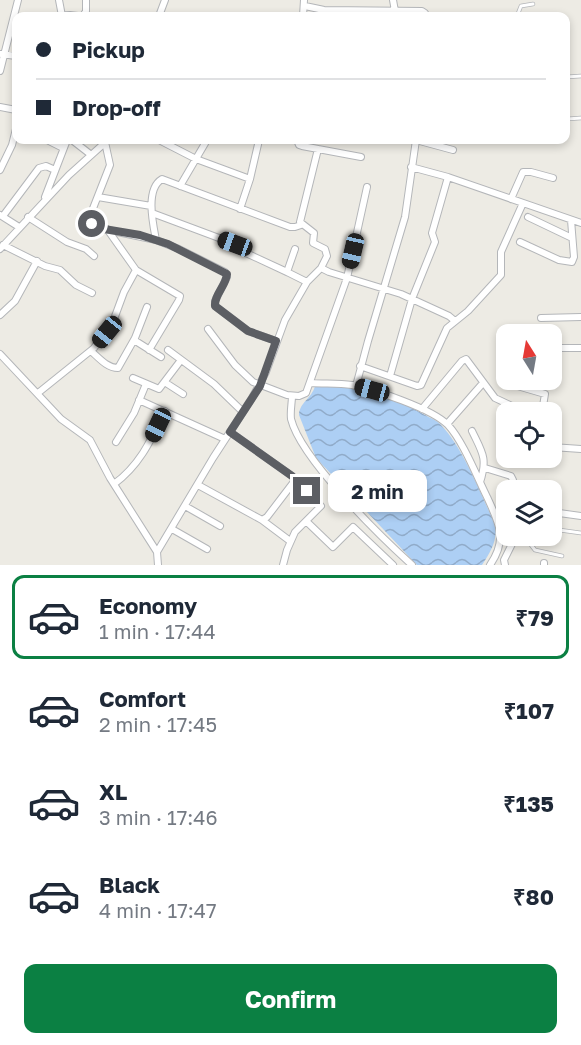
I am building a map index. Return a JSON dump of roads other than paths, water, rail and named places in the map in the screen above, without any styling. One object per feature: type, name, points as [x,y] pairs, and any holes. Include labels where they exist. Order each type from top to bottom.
[{"type":"street","points":[[393,0],[395,11]]},
{"type":"street","points":[[304,3],[330,10],[424,12]]},
{"type":"street","points":[[0,71],[2,54],[12,26]]},
{"type":"street","points":[[0,170],[12,144]]},
{"type":"street","points":[[55,144],[63,148]]},
{"type":"street","points":[[43,203],[65,144]]},
{"type":"street","points":[[77,144],[90,154]]},
{"type":"street","points":[[92,293],[76,285],[60,270],[1,247],[90,154],[103,144]]},
{"type":"street","points":[[107,144],[110,165],[90,220],[94,226],[156,240],[225,272],[227,277],[215,301],[215,306],[248,331],[276,341]]},
{"type":"street","points":[[167,144],[196,159],[250,179]]},
{"type":"street","points":[[180,186],[205,144]]},
{"type":"street","points":[[240,209],[250,179],[257,144]]},
{"type":"street","points":[[299,144],[361,157]]},
{"type":"street","points":[[356,386],[405,217],[415,144]]},
{"type":"street","points":[[431,144],[453,150]]},
{"type":"street","points":[[301,225],[300,220],[318,149]]},
{"type":"street","points":[[19,227],[1,215],[39,168],[46,166],[55,170]]},
{"type":"street","points":[[411,167],[448,177],[581,223]]},
{"type":"street","points":[[511,199],[523,172],[553,178]]},
{"type":"street","points":[[390,375],[412,299],[435,242],[432,233],[448,177]]},
{"type":"street","points":[[156,240],[152,210],[154,190],[158,181],[165,180],[290,227],[301,225]]},
{"type":"street","points":[[208,328],[249,379],[260,386],[292,396],[306,393],[347,278],[367,187]]},
{"type":"street","points":[[98,197],[152,210],[235,244],[246,253],[307,282]]},
{"type":"street","points":[[360,366],[417,386],[422,384],[444,332],[473,306],[501,274],[501,252],[523,203]]},
{"type":"street","points":[[528,217],[572,238]]},
{"type":"street","points":[[28,218],[67,242],[86,249],[94,256]]},
{"type":"street","points":[[520,242],[570,263],[574,261],[571,220]]},
{"type":"street","points":[[157,552],[260,386],[285,320],[307,282],[321,268],[327,256],[327,251],[314,244],[314,233],[301,225]]},
{"type":"street","points":[[107,229],[136,270],[180,296],[149,350]]},
{"type":"street","points":[[287,272],[295,249]]},
{"type":"street","points":[[0,315],[15,301],[37,261]]},
{"type":"street","points":[[321,268],[385,288],[449,316],[455,321]]},
{"type":"street","points":[[38,393],[91,351],[114,319],[124,292],[136,270]]},
{"type":"street","points":[[91,351],[105,364],[116,369],[120,366],[134,340],[147,307]]},
{"type":"street","points":[[541,318],[581,317]]},
{"type":"street","points":[[134,340],[161,357]]},
{"type":"street","points":[[562,348],[581,348]]},
{"type":"street","points":[[168,350],[228,396],[243,412]]},
{"type":"street","points":[[0,354],[61,418],[90,440],[114,484],[157,552],[158,565]]},
{"type":"street","points":[[133,378],[159,389],[182,360]]},
{"type":"street","points":[[422,409],[464,360],[467,360],[489,392],[501,402]]},
{"type":"street","points":[[165,383],[183,394]]},
{"type":"street","points":[[310,383],[356,386],[422,409],[447,424],[458,440],[496,517]]},
{"type":"street","points":[[447,424],[483,383]]},
{"type":"street","points":[[116,442],[127,426],[146,384]]},
{"type":"street","points":[[531,390],[545,394],[544,402]]},
{"type":"street","points":[[292,396],[292,422],[309,454],[355,507],[412,565]]},
{"type":"street","points":[[139,400],[225,439]]},
{"type":"street","points":[[114,484],[136,465],[165,411]]},
{"type":"street","points":[[472,430],[484,454],[484,468],[480,482]]},
{"type":"street","points":[[230,432],[296,479],[321,506],[298,527],[290,541],[284,565]]},
{"type":"street","points":[[562,448],[581,449]]},
{"type":"street","points":[[484,468],[511,477],[513,480]]},
{"type":"street","points":[[262,520],[267,517],[296,479]]},
{"type":"street","points":[[198,485],[262,520],[290,541]]},
{"type":"street","points":[[185,506],[220,526]]},
{"type":"street","points":[[562,513],[581,516]]},
{"type":"street","points":[[306,521],[333,547],[353,527],[393,565]]},
{"type":"street","points":[[172,529],[207,549]]},
{"type":"street","points":[[490,565],[498,546]]},
{"type":"street","points":[[505,565],[504,560],[511,546]]},
{"type":"lane","points":[[519,12],[521,6],[533,4]]},
{"type":"lane","points":[[562,530],[581,533]]},
{"type":"lane","points":[[532,546],[535,550],[562,556]]},
{"type":"water","points":[[315,386],[358,389],[399,402],[441,425],[464,458],[494,522],[495,539],[482,565],[417,565],[316,458],[299,415],[301,407]]}]
